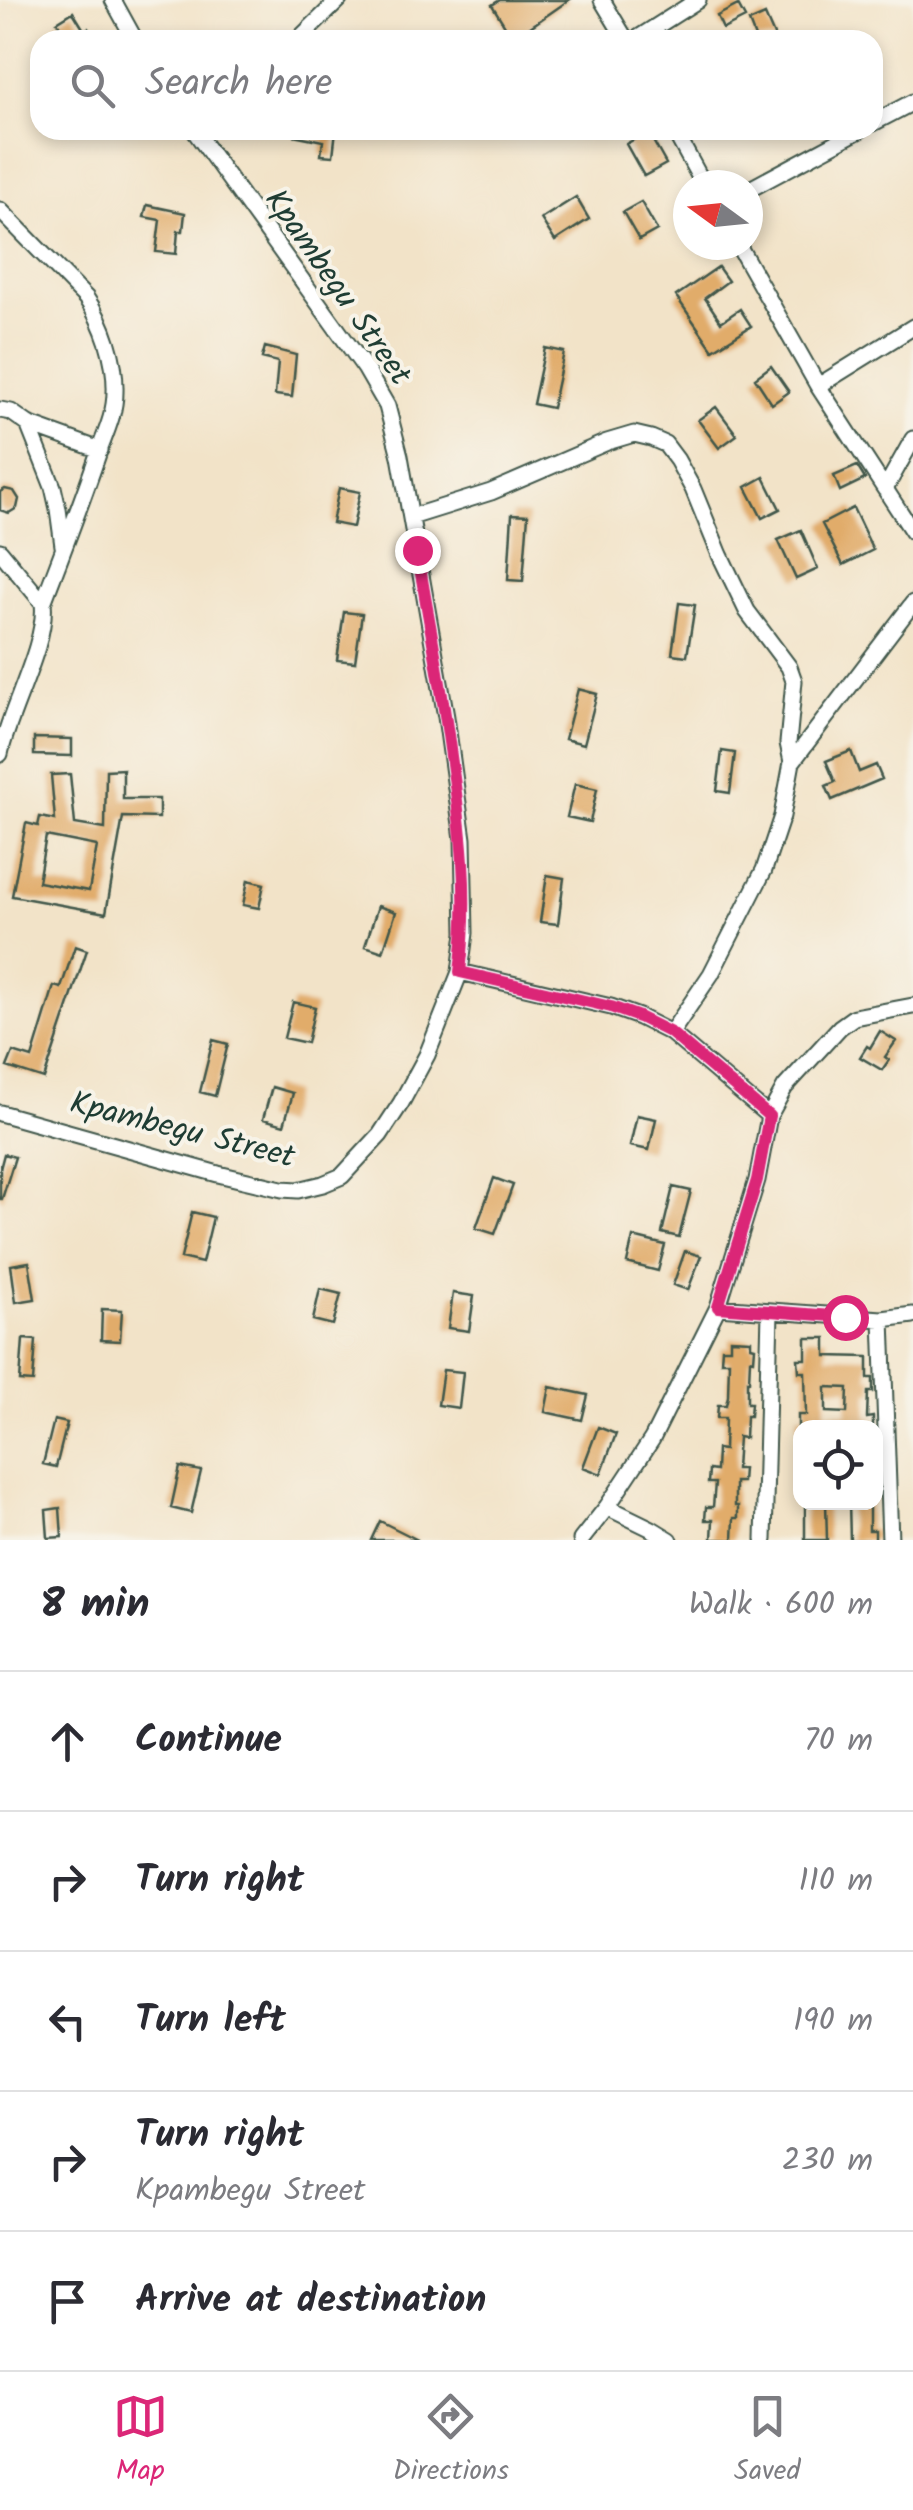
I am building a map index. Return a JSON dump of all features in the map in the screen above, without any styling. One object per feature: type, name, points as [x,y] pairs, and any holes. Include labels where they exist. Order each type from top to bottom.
[{"type":"street","points":[[113,0],[130,30]]},
{"type":"street","points":[[308,30],[339,0]]},
{"type":"street","points":[[602,0],[620,30]]},
{"type":"street","points":[[651,30],[698,0]]},
{"type":"street","points":[[883,118],[913,102]]},
{"type":"street","name":"Kpambegu Street","points":[[0,1114],[282,1189],[323,1184],[342,1176],[380,1135],[401,1103],[427,1056],[460,972],[465,933],[463,839],[446,717],[388,406],[206,140]]},
{"type":"street","points":[[679,140],[696,170]]},
{"type":"street","points":[[763,182],[841,140]]},
{"type":"street","points":[[0,210],[86,298],[101,326],[116,392],[110,424],[43,603],[43,625],[0,754]]},
{"type":"street","points":[[747,260],[818,386],[913,532]]},
{"type":"street","points":[[818,386],[913,327]]},
{"type":"street","points":[[0,410],[100,450]]},
{"type":"street","points":[[28,424],[53,487],[63,550]]},
{"type":"street","points":[[411,517],[490,492],[607,442],[634,434],[651,438],[664,444],[677,460],[747,610],[788,668],[794,681],[788,732],[792,762],[782,816],[764,870],[712,974],[671,1033]]},
{"type":"street","points":[[885,489],[913,439]]},
{"type":"street","points":[[0,551],[43,603]]},
{"type":"street","points":[[792,762],[913,603]]},
{"type":"street","points":[[460,972],[639,1017],[671,1033],[769,1116]]},
{"type":"street","points":[[581,1540],[652,1439],[718,1307],[757,1180],[769,1116],[786,1087],[840,1026],[854,1018],[913,1006]]},
{"type":"street","points":[[718,1307],[882,1319],[913,1316]]},
{"type":"street","points":[[764,1540],[770,1312]]},
{"type":"street","points":[[882,1319],[890,1540]]},
{"type":"street","points":[[607,1507],[670,1540]]},
{"type":"building","points":[[500,0],[569,0],[526,30],[507,30],[492,5]]},
{"type":"building","points":[[738,5],[745,18],[723,29],[717,16]]},
{"type":"building","points":[[73,12],[84,30],[62,30],[57,22]]},
{"type":"building","points":[[765,15],[772,30],[752,30],[749,22]]},
{"type":"building","points":[[318,140],[335,140],[333,156],[321,155],[323,141]]},
{"type":"building","points":[[652,140],[666,164],[644,176],[626,144]]},
{"type":"building","points":[[576,197],[589,219],[555,241],[541,219]]},
{"type":"building","points":[[641,202],[657,230],[639,240],[623,212]]},
{"type":"building","points":[[147,205],[185,213],[176,254],[156,252],[160,220],[144,217]]},
{"type":"building","points":[[718,267],[728,281],[705,298],[721,322],[740,309],[751,326],[713,350],[676,296]]},
{"type":"building","points":[[265,347],[296,355],[292,397],[275,395],[278,362],[262,358]]},
{"type":"building","points":[[545,348],[564,352],[552,408],[533,404]]},
{"type":"building","points":[[771,366],[789,392],[772,404],[755,378]]},
{"type":"building","points":[[716,407],[737,435],[719,448],[698,420]]},
{"type":"building","points":[[857,466],[865,479],[840,491],[834,476]]},
{"type":"building","points":[[764,477],[780,509],[762,518],[746,487]]},
{"type":"building","points":[[339,488],[360,492],[353,527],[332,523]]},
{"type":"building","points":[[14,491],[19,499],[17,508],[9,513],[0,510],[0,492]]},
{"type":"building","points":[[853,508],[873,550],[843,565],[822,524]]},
{"type":"building","points":[[512,514],[528,515],[523,581],[508,580]]},
{"type":"building","points":[[801,530],[818,569],[796,579],[778,540]]},
{"type":"building","points":[[679,603],[695,605],[687,656],[672,654]]},
{"type":"building","points":[[344,612],[362,614],[355,662],[337,660]]},
{"type":"building","points":[[578,689],[597,694],[584,744],[565,739]]},
{"type":"building","points":[[34,738],[72,739],[72,756],[34,755]]},
{"type":"building","points":[[722,751],[735,753],[730,793],[717,791]]},
{"type":"building","points":[[851,751],[859,772],[876,765],[882,779],[832,800],[826,786],[835,782],[826,761]]},
{"type":"building","points":[[123,769],[123,799],[159,799],[159,818],[123,817],[106,913],[12,896],[26,823],[38,826],[40,817],[55,820],[51,775],[70,774],[75,824],[105,829],[106,770]],"holes":[[[46,836],[97,846],[89,891],[38,882]]]},
{"type":"building","points":[[575,784],[597,789],[590,822],[567,817]]},
{"type":"building","points":[[547,875],[564,878],[558,924],[540,922]]},
{"type":"building","points":[[248,880],[264,884],[259,908],[243,905]]},
{"type":"building","points":[[378,906],[396,912],[383,952],[365,946]]},
{"type":"building","points":[[75,946],[87,950],[44,1079],[7,1067],[13,1052],[32,1058],[54,986],[61,988]]},
{"type":"building","points":[[293,1002],[315,1007],[307,1043],[284,1038]]},
{"type":"building","points":[[880,1031],[896,1041],[882,1070],[860,1057]]},
{"type":"building","points":[[213,1040],[228,1044],[215,1096],[200,1092]]},
{"type":"building","points":[[272,1087],[293,1093],[284,1125],[263,1119]]},
{"type":"building","points":[[637,1115],[656,1119],[649,1150],[630,1146]]},
{"type":"building","points":[[4,1154],[15,1157],[0,1199],[0,1169]]},
{"type":"building","points":[[494,1178],[513,1185],[495,1234],[476,1228]]},
{"type":"building","points":[[673,1187],[691,1191],[679,1237],[662,1233]]},
{"type":"building","points":[[192,1212],[213,1217],[202,1263],[181,1258]]},
{"type":"building","points":[[633,1237],[665,1245],[658,1271],[627,1263]]},
{"type":"building","points":[[685,1251],[701,1256],[688,1290],[673,1285]]},
{"type":"building","points":[[29,1262],[35,1299],[16,1302],[11,1265]]},
{"type":"building","points":[[320,1289],[341,1294],[333,1325],[313,1320]]},
{"type":"building","points":[[453,1293],[474,1296],[469,1331],[448,1328]]},
{"type":"building","points":[[102,1309],[122,1310],[120,1341],[101,1340]]},
{"type":"building","points":[[806,1338],[826,1338],[826,1356],[868,1357],[873,1392],[868,1392],[867,1418],[873,1420],[798,1420],[798,1415],[806,1415],[805,1372],[799,1372],[798,1359],[806,1359]],"holes":[[[826,1387],[848,1388],[847,1413],[826,1412]]]},
{"type":"building","points":[[23,1339],[36,1340],[33,1382],[20,1381]]},
{"type":"building","points":[[730,1339],[751,1340],[755,1347],[747,1381],[750,1416],[746,1416],[745,1438],[738,1437],[736,1469],[743,1469],[742,1482],[735,1482],[738,1518],[734,1518],[733,1540],[712,1539],[713,1520],[705,1520],[706,1507],[713,1507],[715,1483],[708,1483],[709,1470],[716,1471],[717,1449],[724,1450],[725,1418],[717,1418],[718,1405],[726,1405],[728,1396],[729,1361],[721,1361],[722,1348],[730,1348]]},
{"type":"building","points":[[443,1370],[463,1372],[459,1408],[438,1405]]},
{"type":"building","points":[[550,1387],[588,1395],[582,1420],[545,1412]]},
{"type":"building","points":[[54,1420],[67,1423],[56,1467],[43,1464]]},
{"type":"building","points":[[598,1427],[616,1434],[601,1474],[583,1467]]},
{"type":"building","points":[[180,1467],[201,1471],[191,1513],[171,1508]]},
{"type":"building","points":[[60,1508],[62,1537],[48,1538],[46,1510]]},
{"type":"building","points":[[805,1510],[826,1510],[827,1540],[805,1540]]},
{"type":"building","points":[[849,1510],[869,1510],[869,1530],[875,1530],[875,1540],[850,1540]]},
{"type":"building","points":[[380,1521],[418,1540],[371,1540]]},
{"type":"route","points":[[417,550],[463,839],[465,933],[460,972],[639,1017],[671,1033],[769,1116],[757,1180],[718,1307],[845,1317]]}]
